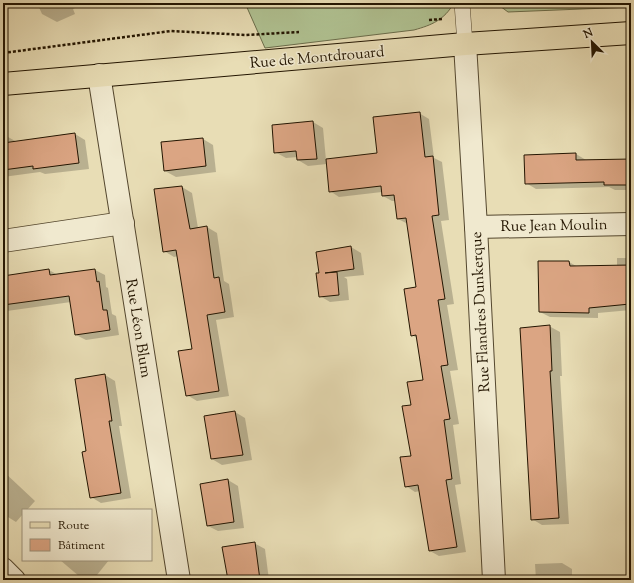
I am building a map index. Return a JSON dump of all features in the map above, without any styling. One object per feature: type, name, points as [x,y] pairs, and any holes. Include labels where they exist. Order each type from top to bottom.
[{"type":"main road","name":"Rue de Montdrouard","points":[[3,84],[465,44],[631,33]]},
{"type":"street","name":"Rue Flandres Dunkerque","points":[[465,44],[494,580]]},
{"type":"street","name":"Rue Léon Blum","points":[[99,75],[179,580]]},
{"type":"street","points":[[3,241],[123,223]]},
{"type":"street","name":"Rue Jean Moulin","points":[[476,226],[631,224]]},
{"type":"street","points":[[3,569],[14,580]]},
{"type":"lane","points":[[462,9],[465,44]]},
{"type":"path","points":[[426,21],[462,9]]},
{"type":"path","points":[[3,53],[172,31],[246,35],[301,32]]},
{"type":"green space","points":[[245,3],[454,3],[442,18],[414,30],[265,48]]},
{"type":"green space","points":[[496,3],[631,3],[631,7],[508,12]]},
{"type":"building","points":[[420,112],[425,157],[433,156],[439,215],[432,216],[445,299],[438,300],[448,365],[441,366],[450,419],[444,420],[452,479],[446,480],[457,547],[429,551],[418,485],[405,487],[400,457],[411,456],[402,406],[411,405],[407,382],[423,380],[416,335],[411,336],[404,289],[416,287],[406,218],[397,219],[394,195],[382,196],[381,186],[329,192],[326,159],[377,153],[373,117]]},
{"type":"building","points":[[313,121],[317,159],[297,160],[296,151],[274,153],[272,125]]},
{"type":"building","points":[[75,133],[79,163],[33,169],[33,166],[3,170],[3,143]]},
{"type":"building","points":[[203,138],[206,166],[164,171],[161,142]]},
{"type":"building","points":[[576,153],[576,160],[631,159],[631,185],[604,185],[604,182],[525,184],[524,155]]},
{"type":"building","points":[[182,186],[190,229],[207,226],[214,278],[219,277],[225,312],[207,315],[219,391],[186,396],[178,351],[192,349],[176,250],[163,252],[154,189]]},
{"type":"building","points":[[351,246],[354,269],[325,273],[337,272],[339,295],[319,297],[316,273],[319,273],[316,252]]},
{"type":"building","points":[[538,261],[569,261],[570,266],[631,265],[631,290],[629,290],[630,304],[589,308],[589,313],[539,312]]},
{"type":"building","points":[[49,269],[50,275],[95,269],[97,282],[99,281],[103,310],[107,310],[110,330],[75,335],[69,296],[3,305],[3,276]]},
{"type":"building","points":[[550,325],[552,371],[550,371],[559,518],[531,520],[520,328]]},
{"type":"building","points":[[105,374],[112,421],[109,421],[121,493],[90,498],[82,452],[86,451],[75,379]]},
{"type":"building","points":[[235,411],[243,455],[211,459],[204,416]]},
{"type":"building","points":[[228,479],[234,522],[207,526],[200,484]]},
{"type":"building","points":[[255,542],[260,580],[228,580],[222,547]]}]
